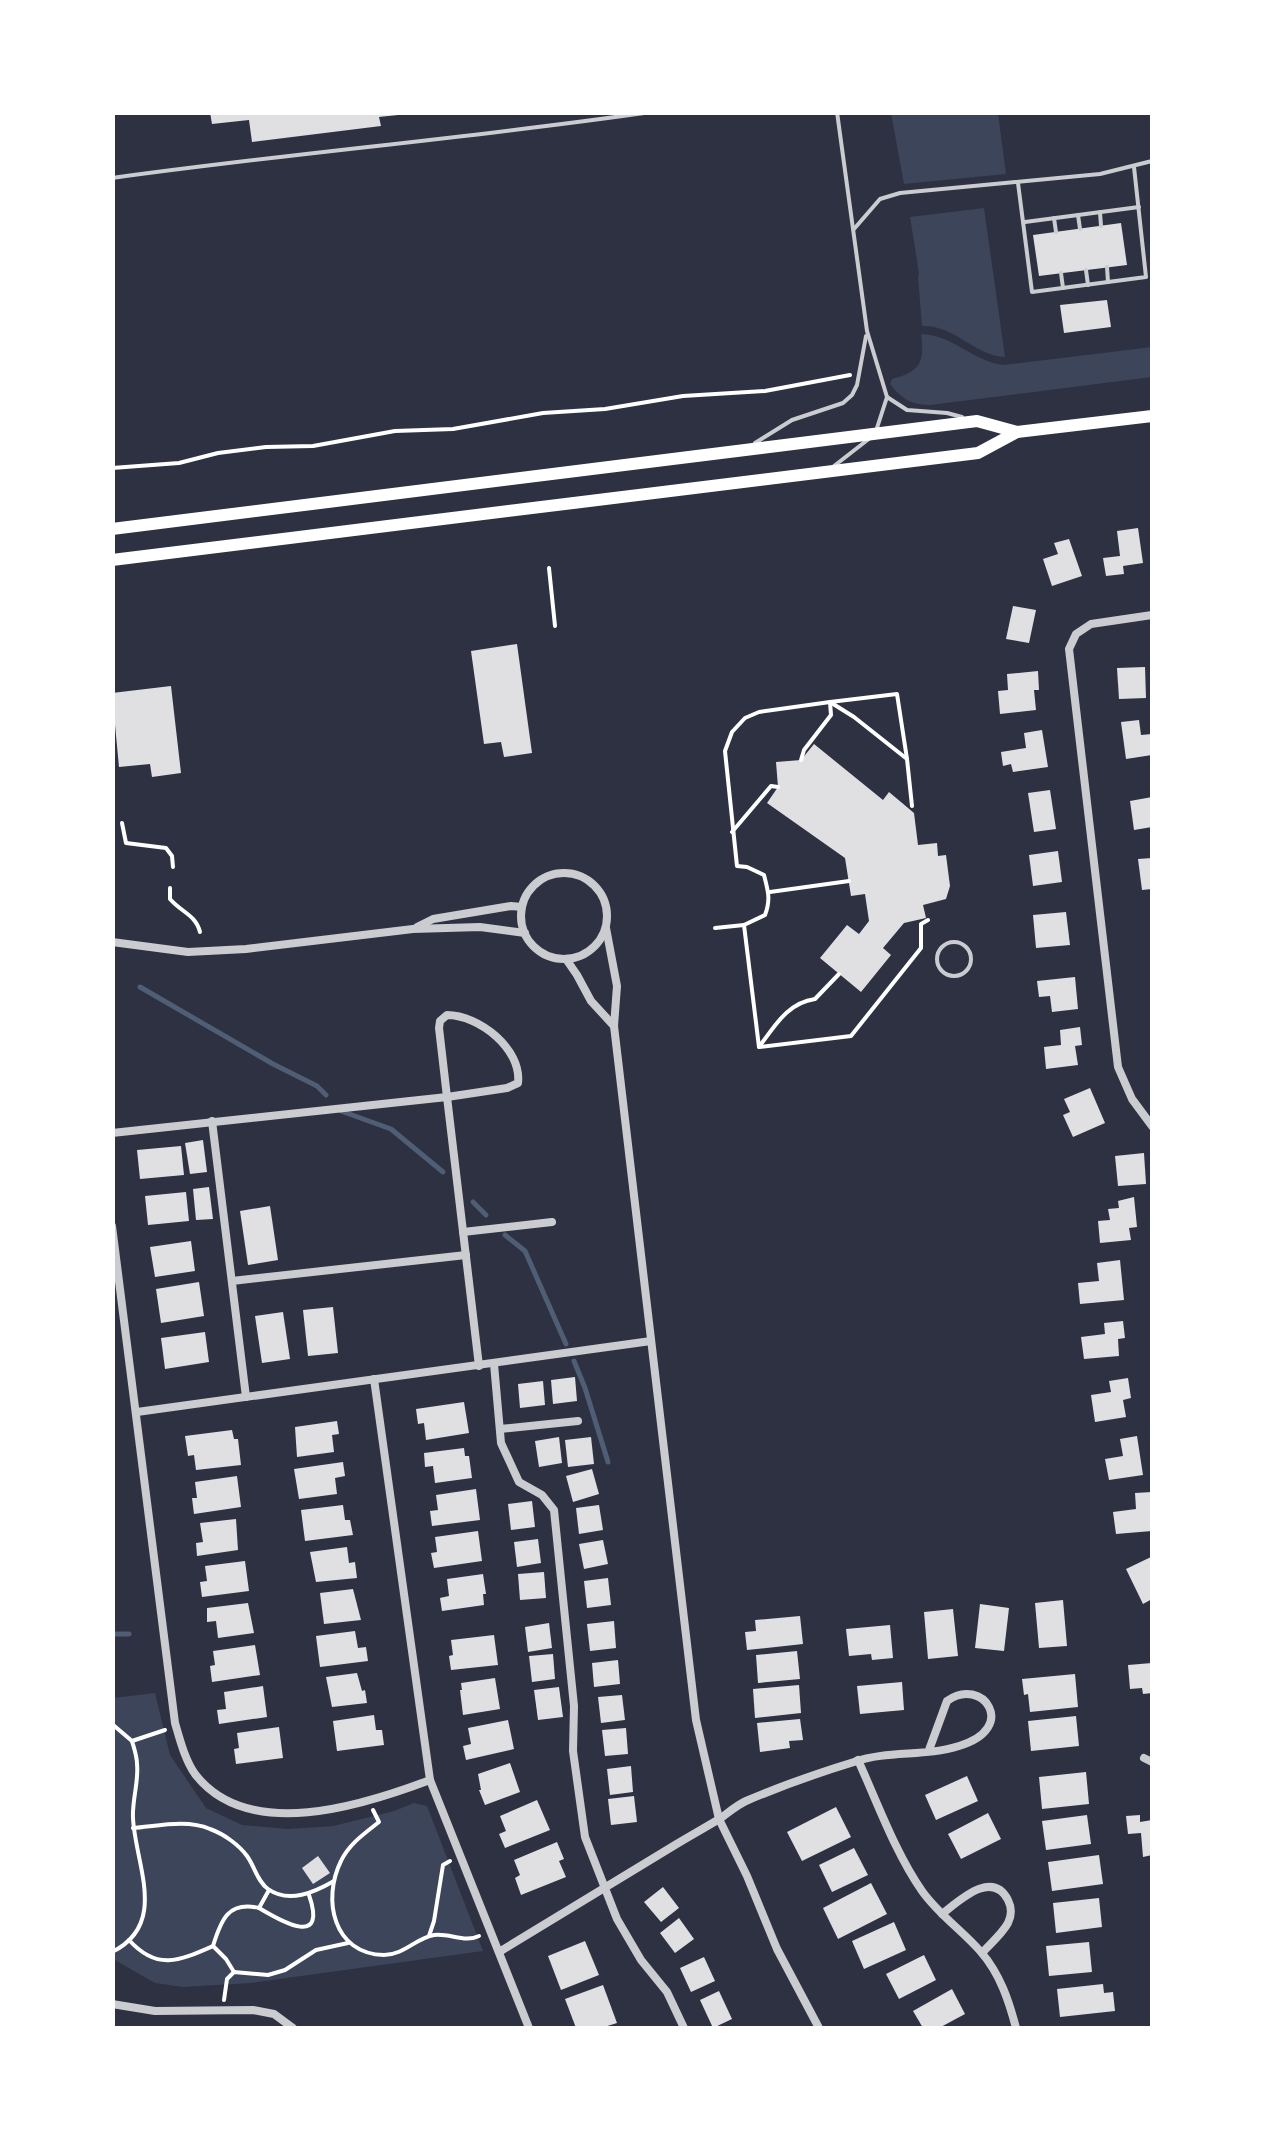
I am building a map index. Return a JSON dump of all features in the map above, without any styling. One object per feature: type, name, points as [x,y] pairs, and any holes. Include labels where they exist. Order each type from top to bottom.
[{"type":"main road","points":[[112,560],[978,453],[1017,432],[1152,416]]},
{"type":"main road","points":[[112,529],[977,421],[1017,432]]},
{"type":"street","points":[[1152,615],[1091,624],[1076,634],[1069,650],[1118,1067],[1132,1099],[1152,1126]]},
{"type":"street","points":[[572,873],[586,878],[605,900],[606,928],[600,941],[579,957],[553,958],[541,953],[525,934],[522,907],[526,895],[546,876],[572,873]]},
{"type":"street","points":[[413,928],[433,919],[522,907]]},
{"type":"street","points":[[112,942],[188,952],[413,928],[480,926],[525,934]]},
{"type":"street","points":[[606,928],[617,986],[614,1026],[696,1720],[719,1819],[777,1949],[819,2028]]},
{"type":"street","points":[[566,960],[591,1001],[614,1026]]},
{"type":"street","points":[[112,1133],[447,1097],[507,1088],[518,1083],[519,1074],[513,1055],[496,1036],[453,1014],[440,1021],[447,1097],[478,1366]]},
{"type":"street","points":[[212,1121],[246,1396]]},
{"type":"street","points":[[463,1232],[552,1222]]},
{"type":"street","points":[[112,1226],[177,1728],[195,1774],[217,1795],[268,1814],[330,1809],[430,1780]]},
{"type":"street","points":[[232,1281],[466,1255]]},
{"type":"street","points":[[137,1412],[651,1341]]},
{"type":"street","points":[[494,1364],[501,1444],[519,1482],[542,1495],[554,1510],[574,1706],[573,1750],[586,1837],[617,1919],[641,1960],[667,1992],[684,2028]]},
{"type":"street","points":[[374,1379],[430,1780],[529,2028]]},
{"type":"street","points":[[500,1428],[578,1421]]},
{"type":"street","points":[[499,1952],[743,1802],[858,1760],[948,1749],[965,1744],[987,1732],[992,1715],[986,1702],[976,1695],[964,1694],[947,1701],[929,1750]]},
{"type":"street","points":[[858,1760],[921,1890],[982,1953],[1007,1997],[1016,2028]]},
{"type":"street","points":[[942,1914],[973,1890],[993,1887],[1001,1891],[1011,1915],[1006,1927],[982,1953]]},
{"type":"street","points":[[112,2004],[155,2011],[254,2010],[274,2014],[293,2028]]},
{"type":"lane","points":[[112,178],[652,112]]},
{"type":"lane","points":[[826,472],[875,433],[887,397],[867,331],[837,112]]},
{"type":"lane","points":[[852,230],[874,204],[900,193],[1100,174],[1152,162]]},
{"type":"lane","points":[[1018,184],[1032,292],[1146,277],[1134,167]]},
{"type":"lane","points":[[1023,222],[1139,207]]},
{"type":"lane","points":[[1100,212],[1101,226]]},
{"type":"lane","points":[[1078,215],[1080,229]]},
{"type":"lane","points":[[1054,218],[1056,232]]},
{"type":"lane","points":[[1107,267],[1108,282]]},
{"type":"lane","points":[[1086,270],[1088,285]]},
{"type":"lane","points":[[1061,274],[1063,288]]},
{"type":"lane","points":[[744,450],[792,420],[843,403],[852,396],[867,331]]},
{"type":"lane","points":[[887,397],[907,410],[947,413],[977,421]]},
{"type":"lane","points":[[953,941],[970,950],[972,960],[960,976],[942,972],[937,963],[938,953],[953,941]]},
{"type":"path","points":[[112,468],[180,462],[266,447],[312,446],[395,431],[453,429],[542,413],[605,409],[683,396],[765,391],[859,376]]},
{"type":"path","points":[[549,568],[556,626]]},
{"type":"path","points":[[715,928],[744,925],[765,915],[769,903],[764,875],[736,866],[726,751],[732,732],[745,718],[760,712],[898,694],[912,806]]},
{"type":"path","points":[[830,702],[906,758]]},
{"type":"path","points":[[801,760],[830,715],[830,702]]},
{"type":"path","points":[[732,832],[771,786],[778,788]]},
{"type":"path","points":[[122,823],[126,843],[166,848],[172,856],[172,866]]},
{"type":"path","points":[[770,892],[849,881]]},
{"type":"path","points":[[170,888],[170,899],[195,919],[200,932]]},
{"type":"path","points":[[759,1046],[851,1036],[921,948],[921,924],[928,920]]},
{"type":"path","points":[[744,925],[759,1046]]},
{"type":"path","points":[[759,1046],[786,1011],[815,999],[839,974]]},
{"type":"path","points":[[112,1724],[132,1741],[138,1766],[133,1828],[146,1899],[143,1917],[130,1940],[112,1952]]},
{"type":"path","points":[[132,1741],[177,1728]]},
{"type":"path","points":[[348,1943],[332,1908],[334,1881],[351,1845],[378,1822]]},
{"type":"path","points":[[133,1828],[183,1824],[206,1827],[248,1857],[269,1890],[289,1896],[309,1894],[334,1881]]},
{"type":"path","points":[[430,1936],[443,1864],[461,1857]]},
{"type":"path","points":[[259,1908],[269,1890]]},
{"type":"path","points":[[213,1946],[220,1924],[240,1906],[259,1908],[292,1926],[308,1927],[315,1913],[309,1894]]},
{"type":"path","points":[[234,1972],[268,1975],[285,1970],[316,1950],[348,1943],[382,1955],[400,1952],[430,1936],[449,1934],[471,1940]]},
{"type":"path","points":[[130,1940],[140,1952],[156,1960],[176,1960],[213,1946]]},
{"type":"path","points":[[213,1946],[234,1972]]},
{"type":"path","points":[[223,2010],[227,1979],[234,1972]]},
{"type":"shaded area","points":[[891,113],[998,113],[1006,174],[904,184]]},
{"type":"shaded area","points":[[984,208],[1005,357],[984,352],[945,330],[922,326],[910,217]]},
{"type":"shaded area","points":[[921,334],[933,335],[1003,365],[1152,347],[1152,377],[918,404],[903,397],[890,384],[919,364]]},
{"type":"shaded area","points":[[155,1693],[170,1755],[206,1808],[242,1825],[288,1829],[333,1826],[414,1803],[427,1806],[483,1951],[251,1983],[183,1987],[155,1983],[113,1959],[113,1698]]},
{"type":"building","points":[[210,112],[398,115],[379,117],[381,126],[252,142],[249,120],[212,124]]},
{"type":"building","points":[[1121,223],[1127,265],[1039,276],[1033,235]]},
{"type":"building","points":[[1107,300],[1111,327],[1064,333],[1060,305]]},
{"type":"building","points":[[1138,528],[1143,563],[1123,566],[1124,574],[1106,576],[1103,558],[1120,556],[1117,531]]},
{"type":"building","points":[[1069,539],[1082,576],[1052,586],[1043,559],[1058,554],[1054,543]]},
{"type":"building","points":[[1013,606],[1036,610],[1029,643],[1006,639]]},
{"type":"building","points":[[517,644],[532,753],[504,757],[501,742],[484,744],[471,651]]},
{"type":"building","points":[[1145,667],[1146,698],[1119,699],[1117,668]]},
{"type":"building","points":[[1038,671],[1039,690],[1034,690],[1036,710],[1000,714],[998,691],[1008,690],[1007,674]]},
{"type":"building","points":[[171,686],[181,773],[152,777],[150,764],[119,767],[112,693]]},
{"type":"building","points":[[1139,720],[1141,735],[1152,734],[1152,755],[1126,759],[1121,722]]},
{"type":"building","points":[[1042,730],[1048,767],[1013,772],[1011,764],[1003,766],[1001,752],[1026,748],[1024,733]]},
{"type":"building","points":[[814,744],[883,800],[889,792],[914,813],[918,845],[937,843],[938,856],[946,855],[950,886],[946,899],[923,905],[926,918],[904,923],[883,948],[891,955],[861,992],[820,958],[847,925],[859,934],[869,921],[865,894],[851,896],[845,858],[767,803],[778,787],[776,762],[801,760]]},
{"type":"building","points":[[1050,790],[1056,829],[1034,832],[1028,793]]},
{"type":"building","points":[[1152,797],[1152,827],[1134,830],[1130,801]]},
{"type":"building","points":[[1058,851],[1062,882],[1033,886],[1029,855]]},
{"type":"building","points":[[1152,858],[1152,889],[1142,890],[1138,859]]},
{"type":"building","points":[[1066,912],[1070,945],[1036,948],[1033,915]]},
{"type":"building","points":[[1075,977],[1078,1009],[1052,1012],[1050,996],[1039,997],[1037,981]]},
{"type":"building","points":[[1080,1027],[1082,1045],[1075,1046],[1078,1065],[1046,1069],[1044,1047],[1061,1045],[1060,1030]]},
{"type":"building","points":[[1090,1088],[1105,1123],[1073,1137],[1063,1115],[1070,1112],[1064,1099]]},
{"type":"building","points":[[203,1140],[207,1172],[190,1174],[185,1143]]},
{"type":"building","points":[[181,1146],[184,1175],[140,1179],[137,1150]]},
{"type":"building","points":[[1144,1153],[1146,1184],[1118,1186],[1115,1156]]},
{"type":"building","points":[[209,1187],[213,1219],[196,1220],[193,1189]]},
{"type":"building","points":[[186,1192],[189,1221],[148,1225],[145,1196]]},
{"type":"building","points":[[1134,1197],[1137,1227],[1129,1228],[1131,1240],[1100,1243],[1098,1221],[1110,1220],[1108,1209],[1119,1208],[1118,1201]]},
{"type":"building","points":[[270,1206],[278,1260],[248,1265],[240,1211]]},
{"type":"building","points":[[191,1241],[195,1271],[155,1277],[150,1247]]},
{"type":"building","points":[[1120,1260],[1124,1300],[1080,1304],[1078,1283],[1099,1281],[1097,1263]]},
{"type":"building","points":[[199,1282],[204,1316],[161,1323],[156,1289]]},
{"type":"building","points":[[333,1307],[338,1353],[308,1356],[303,1310]]},
{"type":"building","points":[[283,1312],[290,1359],[262,1363],[255,1316]]},
{"type":"building","points":[[1123,1321],[1125,1338],[1118,1339],[1119,1356],[1084,1359],[1081,1337],[1105,1334],[1104,1323]]},
{"type":"building","points":[[205,1332],[209,1362],[165,1369],[161,1338]]},
{"type":"building","points":[[575,1377],[577,1401],[553,1404],[551,1380]]},
{"type":"building","points":[[1128,1378],[1131,1398],[1123,1400],[1126,1417],[1095,1422],[1091,1395],[1111,1392],[1109,1381]]},
{"type":"building","points":[[543,1381],[545,1405],[520,1408],[518,1384]]},
{"type":"building","points":[[464,1402],[469,1433],[426,1440],[424,1423],[418,1424],[416,1409]]},
{"type":"building","points":[[337,1421],[339,1434],[332,1435],[334,1452],[297,1457],[295,1427]]},
{"type":"building","points":[[232,1430],[234,1439],[238,1439],[241,1465],[196,1470],[194,1455],[188,1456],[185,1436]]},
{"type":"building","points":[[1137,1436],[1143,1475],[1109,1480],[1105,1459],[1123,1456],[1120,1439]]},
{"type":"building","points":[[559,1437],[562,1463],[539,1467],[535,1441]]},
{"type":"building","points":[[591,1437],[594,1464],[568,1467],[565,1440]]},
{"type":"building","points":[[464,1448],[472,1478],[435,1483],[433,1466],[425,1467],[424,1453]]},
{"type":"building","points":[[343,1462],[345,1476],[335,1478],[337,1494],[299,1499],[294,1469]]},
{"type":"building","points":[[592,1469],[599,1494],[573,1502],[566,1476]]},
{"type":"building","points":[[237,1476],[241,1507],[194,1514],[195,1482]]},
{"type":"building","points":[[476,1489],[480,1520],[432,1526],[430,1511],[438,1510],[436,1495]]},
{"type":"building","points":[[1152,1492],[1152,1531],[1116,1534],[1113,1512],[1136,1509],[1135,1493]]},
{"type":"building","points":[[532,1501],[535,1527],[511,1530],[508,1504]]},
{"type":"building","points":[[343,1505],[353,1535],[305,1541],[301,1510]]},
{"type":"building","points":[[599,1505],[603,1530],[579,1534],[576,1508]]},
{"type":"building","points":[[236,1519],[238,1550],[197,1556],[196,1543],[203,1542],[200,1523]]},
{"type":"building","points":[[478,1531],[482,1561],[434,1568],[431,1553],[437,1552],[435,1537]]},
{"type":"building","points":[[538,1539],[541,1563],[517,1567],[514,1542]]},
{"type":"building","points":[[603,1540],[608,1564],[584,1569],[579,1544]]},
{"type":"building","points":[[347,1547],[349,1563],[355,1562],[357,1578],[316,1582],[310,1552]]},
{"type":"building","points":[[1151,1557],[1152,1599],[1143,1604],[1126,1569]]},
{"type":"building","points":[[245,1561],[249,1591],[202,1597],[200,1582],[207,1581],[205,1566]]},
{"type":"building","points":[[544,1572],[546,1598],[520,1600],[518,1574]]},
{"type":"building","points":[[483,1574],[484,1605],[442,1611],[440,1598],[449,1596],[447,1579]]},
{"type":"building","points":[[608,1578],[611,1605],[587,1608],[584,1581]]},
{"type":"building","points":[[353,1589],[361,1620],[324,1624],[320,1593]]},
{"type":"building","points":[[1063,1600],[1067,1646],[1039,1648],[1035,1603]]},
{"type":"building","points":[[248,1603],[254,1633],[218,1638],[216,1621],[207,1622],[207,1608]]},
{"type":"building","points":[[980,1604],[1009,1608],[1004,1651],[975,1648]]},
{"type":"building","points":[[953,1609],[958,1656],[928,1659],[924,1612]]},
{"type":"building","points":[[800,1616],[803,1644],[747,1650],[745,1632],[756,1631],[755,1620]]},
{"type":"building","points":[[614,1621],[616,1648],[590,1651],[587,1624]]},
{"type":"building","points":[[549,1623],[552,1648],[528,1652],[525,1627]]},
{"type":"building","points":[[890,1625],[893,1658],[849,1656],[846,1629]]},
{"type":"building","points":[[355,1631],[358,1648],[366,1647],[368,1661],[320,1667],[316,1636]]},
{"type":"building","points":[[494,1635],[498,1665],[451,1670],[451,1640]]},
{"type":"building","points":[[255,1645],[260,1675],[212,1682],[213,1651]]},
{"type":"building","points":[[797,1651],[800,1679],[758,1683],[756,1655]]},
{"type":"building","points":[[553,1654],[555,1679],[532,1682],[529,1656]]},
{"type":"building","points":[[618,1660],[620,1684],[594,1687],[592,1663]]},
{"type":"building","points":[[1152,1663],[1152,1693],[1143,1694],[1142,1688],[1130,1689],[1128,1665]]},
{"type":"building","points":[[357,1673],[367,1703],[332,1707],[326,1677]]},
{"type":"building","points":[[1075,1674],[1078,1707],[1030,1712],[1022,1679]]},
{"type":"building","points":[[495,1678],[500,1709],[463,1715],[461,1683]]},
{"type":"building","points":[[902,1682],[904,1710],[860,1714],[857,1686]]},
{"type":"building","points":[[799,1685],[801,1713],[755,1718],[753,1689]]},
{"type":"building","points":[[263,1686],[267,1717],[219,1724],[217,1710],[226,1709],[224,1692]]},
{"type":"building","points":[[559,1687],[563,1717],[538,1720],[534,1690]]},
{"type":"building","points":[[622,1695],[625,1720],[601,1723],[598,1697]]},
{"type":"building","points":[[374,1715],[384,1745],[337,1751],[333,1721]]},
{"type":"building","points":[[1076,1716],[1079,1746],[1031,1751],[1028,1721]]},
{"type":"building","points":[[800,1719],[803,1740],[789,1741],[790,1748],[760,1752],[757,1723]]},
{"type":"building","points":[[508,1720],[514,1749],[466,1760],[463,1746],[471,1744],[468,1728]]},
{"type":"building","points":[[279,1727],[283,1758],[236,1764],[237,1733]]},
{"type":"building","points":[[626,1728],[628,1754],[605,1756],[602,1730]]},
{"type":"building","points":[[510,1763],[520,1792],[485,1805],[478,1774]]},
{"type":"building","points":[[631,1766],[633,1792],[610,1795],[607,1769]]},
{"type":"building","points":[[1086,1772],[1089,1804],[1042,1809],[1039,1777]]},
{"type":"building","points":[[967,1776],[978,1801],[936,1820],[925,1795]]},
{"type":"building","points":[[634,1796],[637,1822],[611,1825],[608,1799]]},
{"type":"building","points":[[537,1800],[550,1830],[505,1848],[499,1834],[506,1831],[500,1816]]},
{"type":"building","points":[[836,1807],[851,1837],[802,1861],[787,1832]]},
{"type":"building","points":[[988,1813],[1001,1839],[961,1859],[948,1834]]},
{"type":"building","points":[[1087,1815],[1091,1844],[1046,1850],[1042,1821]]},
{"type":"building","points":[[1140,1815],[1140,1822],[1152,1820],[1152,1855],[1143,1857],[1141,1833],[1128,1834],[1126,1816]]},
{"type":"building","points":[[557,1842],[566,1877],[521,1895],[514,1860]]},
{"type":"building","points":[[854,1848],[868,1875],[832,1892],[819,1865]]},
{"type":"building","points":[[1099,1855],[1103,1884],[1052,1891],[1048,1862]]},
{"type":"building","points":[[318,1856],[330,1873],[313,1884],[302,1868]]},
{"type":"building","points":[[871,1883],[887,1914],[838,1939],[823,1908]]},
{"type":"building","points":[[663,1887],[679,1908],[661,1922],[644,1902]]},
{"type":"building","points":[[1099,1898],[1102,1927],[1056,1933],[1053,1903]]},
{"type":"building","points":[[679,1918],[694,1939],[675,1953],[660,1933]]},
{"type":"building","points":[[894,1922],[906,1950],[864,1969],[852,1941]]},
{"type":"building","points":[[585,1941],[599,1975],[561,1990],[548,1956]]},
{"type":"building","points":[[1089,1942],[1092,1972],[1049,1976],[1046,1946]]},
{"type":"building","points":[[924,1955],[936,1980],[899,1999],[886,1974]]},
{"type":"building","points":[[704,1957],[715,1981],[691,1992],[680,1968]]},
{"type":"building","points":[[1103,1984],[1104,1993],[1113,1992],[1115,2011],[1060,2017],[1057,1989]]},
{"type":"building","points":[[603,1985],[617,2023],[601,2028],[576,2028],[565,1999]]},
{"type":"building","points":[[952,1989],[965,2014],[939,2028],[923,2028],[913,2011]]},
{"type":"building","points":[[719,1991],[732,2019],[713,2028],[700,2000]]},
{"type":"waterway","points":[[140,987],[317,1086],[326,1095]]},
{"type":"waterway","points":[[341,1111],[391,1129],[443,1172]]},
{"type":"waterway","points":[[473,1202],[486,1215]]},
{"type":"waterway","points":[[505,1235],[525,1251],[566,1344]]},
{"type":"waterway","points":[[574,1361],[608,1462]]},
{"type":"waterway","points":[[112,1634],[129,1634]]}]
